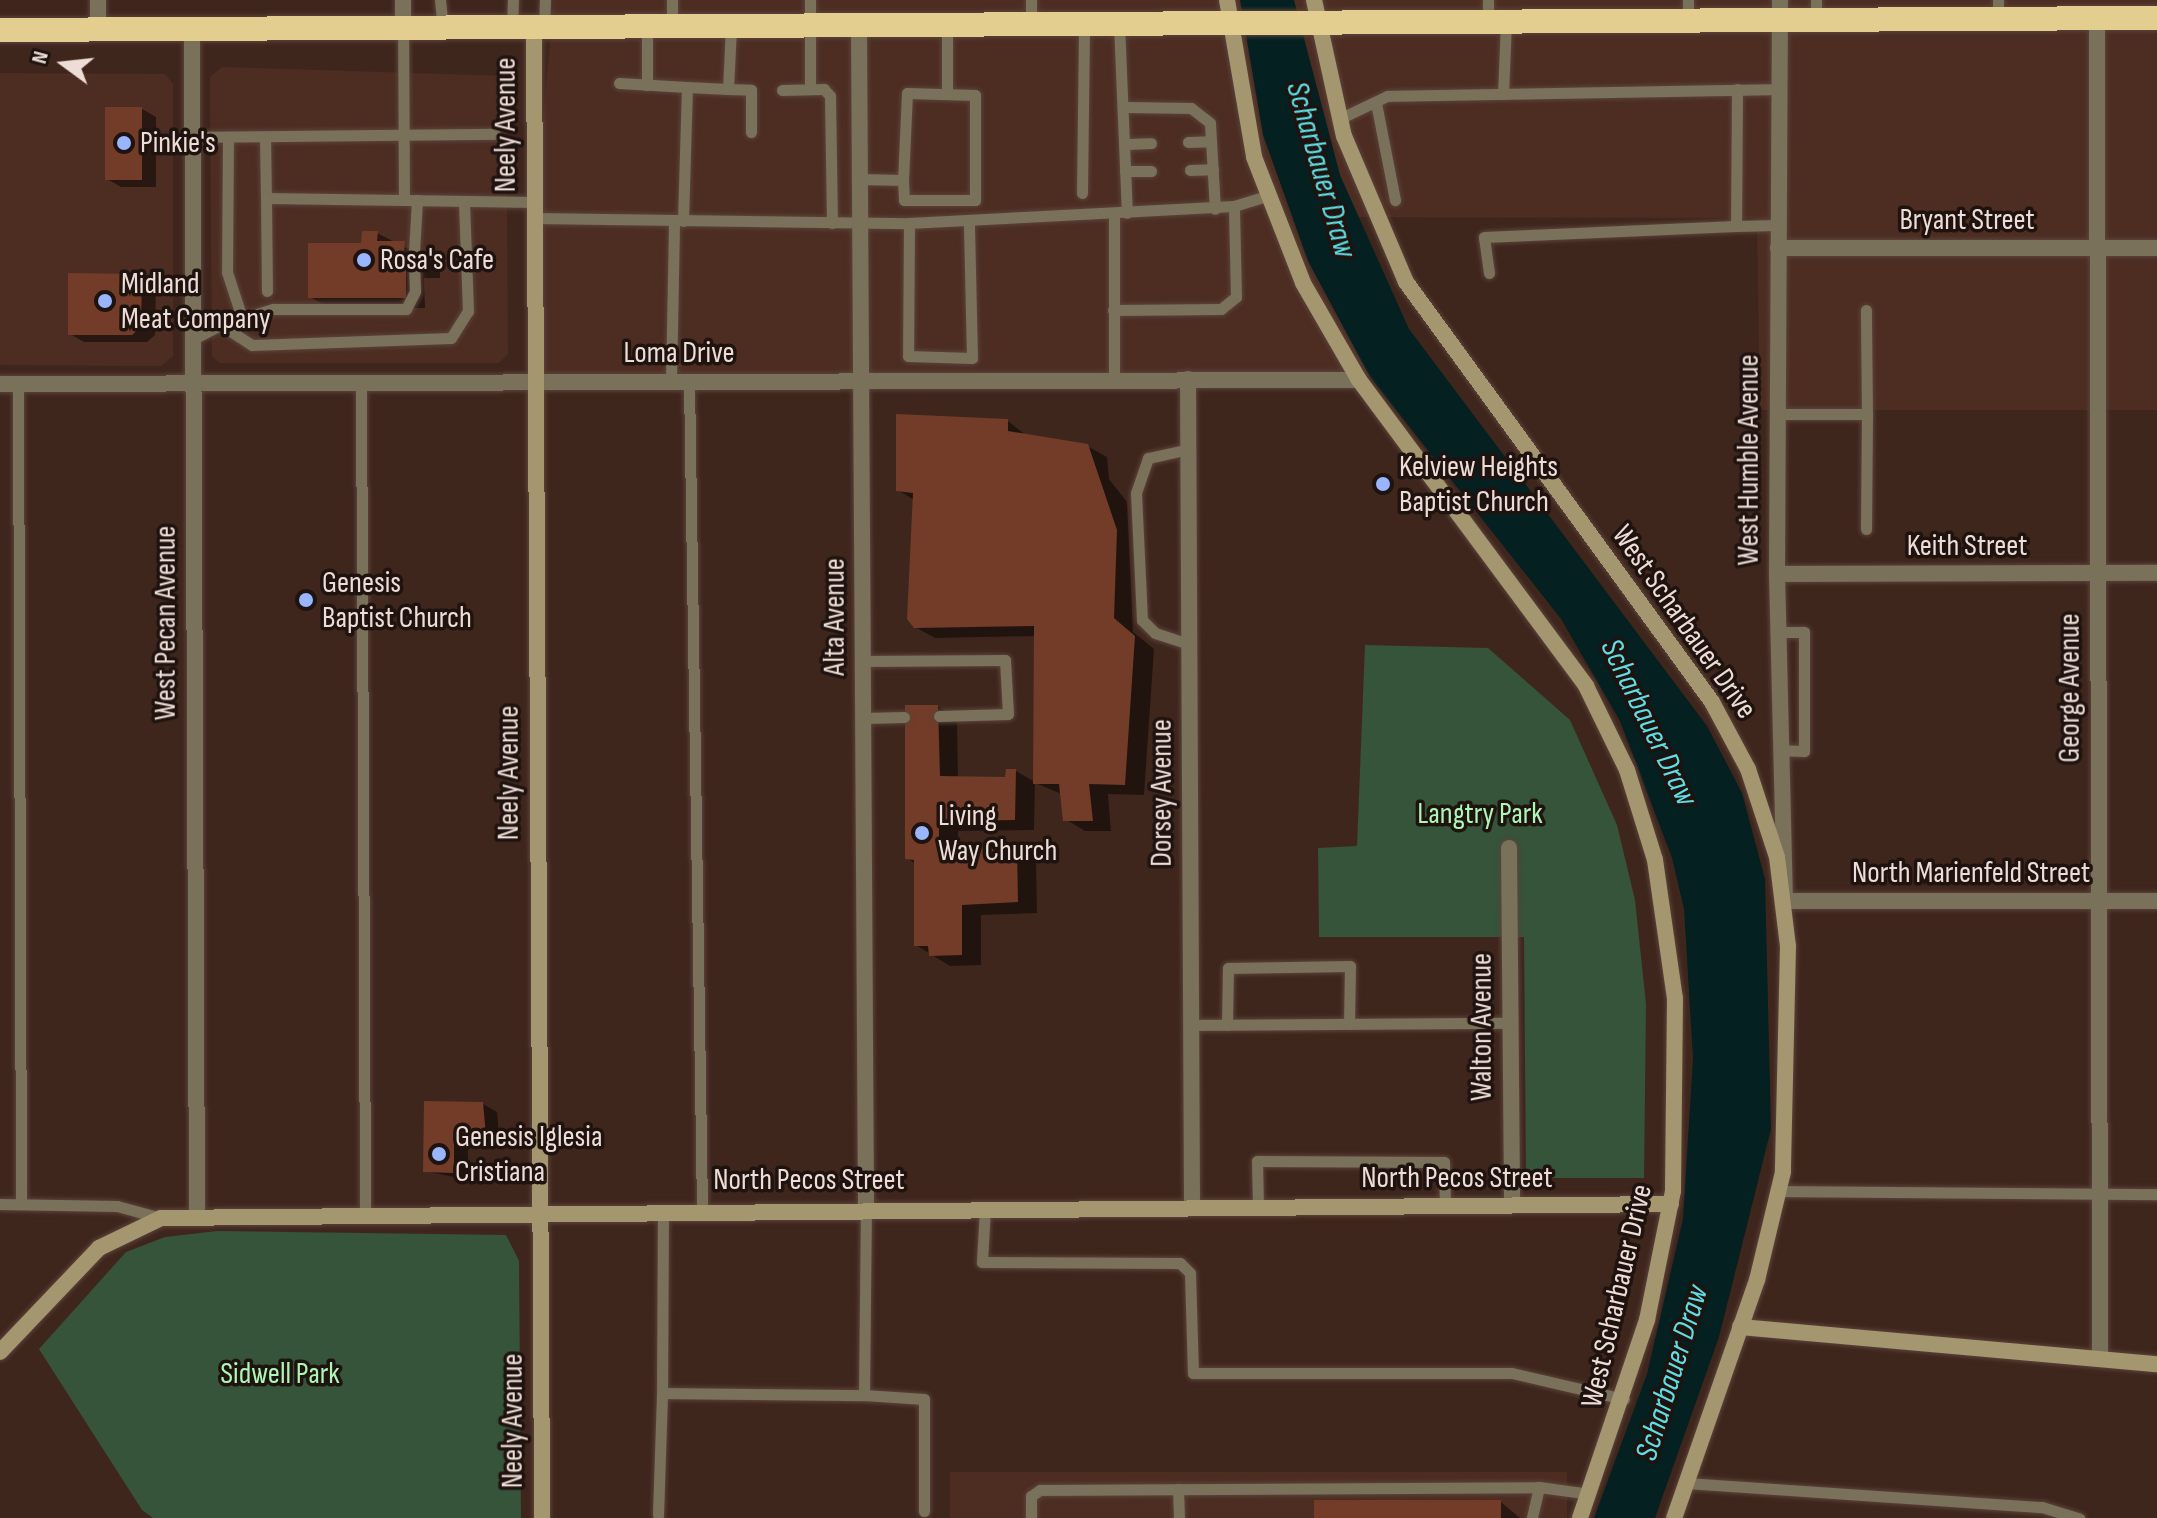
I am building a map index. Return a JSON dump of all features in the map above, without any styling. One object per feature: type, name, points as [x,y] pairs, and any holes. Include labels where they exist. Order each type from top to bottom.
[{"type":"highway","points":[[0,30],[1119,24],[1228,12],[1315,11],[1494,14],[1998,9],[2097,18],[2157,18]]},
{"type":"street","points":[[98,0],[98,29]]},
{"type":"street","points":[[403,0],[403,28]]},
{"type":"street","name":"West Humble Avenue","points":[[1780,10],[1777,574],[1785,901]]},
{"type":"street","name":"West Scharbauer Drive","points":[[1315,11],[1339,119],[1381,231],[1437,332],[1730,731],[1766,816],[1785,901],[1789,1104],[1779,1191],[1740,1327],[1674,1518]]},
{"type":"street","name":"West Scharbauer Drive","points":[[1228,12],[1241,104],[1267,196],[1303,283],[1359,380],[1562,646],[1627,770],[1655,860],[1671,953],[1671,1204],[1624,1399],[1580,1518]]},
{"type":"street","name":"George Avenue","points":[[2097,18],[2100,1359]]},
{"type":"street","name":"Alta Avenue","points":[[859,26],[866,1208]]},
{"type":"street","name":"Neely Avenue","points":[[530,29],[534,210],[542,1518]]},
{"type":"street","name":"West Pecan Avenue","points":[[192,30],[197,1215]]},
{"type":"street","name":"Bryant Street","points":[[1778,248],[2157,248]]},
{"type":"street","name":"Dorsey Avenue","points":[[1188,379],[1192,1207]]},
{"type":"street","name":"Loma Drive","points":[[0,384],[1359,380]]},
{"type":"street","name":"Keith Street","points":[[1777,574],[2157,573]]},
{"type":"street","name":"Walton Avenue","points":[[1509,848],[1512,1205]]},
{"type":"street","name":"North Marienfeld Street","points":[[1785,901],[2157,901]]},
{"type":"street","name":"North Pecos Street","points":[[0,1352],[99,1248],[161,1218],[365,1211],[1671,1204]]},
{"type":"street","points":[[1740,1327],[2157,1364]]},
{"type":"lane","points":[[440,0],[443,28]]},
{"type":"lane","points":[[513,0],[530,29]]},
{"type":"lane","points":[[530,29],[545,0]]},
{"type":"lane","points":[[672,0],[672,28]]},
{"type":"lane","points":[[810,0],[810,89]]},
{"type":"lane","points":[[1031,0],[1031,25]]},
{"type":"lane","points":[[1494,14],[1503,94]]},
{"type":"lane","points":[[1082,193],[1084,24]]},
{"type":"lane","points":[[1119,24],[1126,107],[1127,213]]},
{"type":"lane","points":[[947,25],[947,94]]},
{"type":"lane","points":[[647,27],[647,85]]},
{"type":"lane","points":[[728,89],[731,27]]},
{"type":"lane","points":[[403,28],[403,135],[414,252]]},
{"type":"lane","points":[[619,83],[751,90],[751,132]]},
{"type":"lane","points":[[671,381],[687,87]]},
{"type":"lane","points":[[782,90],[810,89],[830,96],[832,223]]},
{"type":"lane","points":[[1736,226],[1737,89]]},
{"type":"lane","points":[[1339,119],[1387,96],[1779,89]]},
{"type":"lane","points":[[907,93],[975,95],[975,200],[904,200],[903,180],[907,93]]},
{"type":"lane","points":[[1376,103],[1395,200]]},
{"type":"lane","points":[[1126,107],[1191,108],[1210,123],[1215,209]]},
{"type":"lane","points":[[192,137],[495,134]]},
{"type":"lane","points":[[228,137],[227,272],[241,315]]},
{"type":"lane","points":[[265,137],[267,291]]},
{"type":"lane","points":[[1188,142],[1211,141]]},
{"type":"lane","points":[[1126,144],[1151,143]]},
{"type":"lane","points":[[1190,170],[1213,169]]},
{"type":"lane","points":[[1125,171],[1151,171]]},
{"type":"lane","points":[[860,179],[903,180]]},
{"type":"lane","points":[[266,198],[464,201],[534,210],[678,221],[861,224],[969,222],[1215,209],[1267,196]]},
{"type":"lane","points":[[219,326],[252,345],[451,338],[468,311],[464,201]]},
{"type":"lane","points":[[1113,310],[1221,309],[1236,297],[1234,206]]},
{"type":"lane","points":[[1114,214],[1114,379]]},
{"type":"lane","points":[[909,223],[908,356],[972,358],[969,222]]},
{"type":"lane","points":[[1489,273],[1484,237],[1778,225]]},
{"type":"lane","points":[[193,339],[241,315],[406,309],[415,291],[414,268]]},
{"type":"lane","points":[[1866,310],[1866,529]]},
{"type":"lane","points":[[689,381],[702,1209]]},
{"type":"lane","points":[[361,383],[365,1211]]},
{"type":"lane","points":[[18,384],[21,1203]]},
{"type":"lane","points":[[1777,414],[1867,414]]},
{"type":"lane","points":[[1189,449],[1148,458],[1136,493],[1142,620],[1155,633],[1189,644]]},
{"type":"lane","points":[[1778,632],[1804,632],[1804,751],[1781,750]]},
{"type":"lane","points":[[863,661],[1005,660],[1008,714],[939,716]]},
{"type":"lane","points":[[1780,702],[1804,701]]},
{"type":"lane","points":[[864,718],[904,717]]},
{"type":"lane","points":[[1227,1025],[1228,968],[1350,966],[1349,1024]]},
{"type":"lane","points":[[1191,1025],[1510,1023]]},
{"type":"lane","points":[[1258,1207],[1257,1161],[1444,1162],[1445,1206]]},
{"type":"lane","points":[[1779,1191],[2157,1194]]},
{"type":"lane","points":[[0,1204],[117,1206],[161,1218]]},
{"type":"lane","points":[[864,1395],[866,1208]]},
{"type":"lane","points":[[985,1208],[982,1262],[1180,1263],[1190,1273],[1193,1373],[1512,1373],[1624,1399]]},
{"type":"lane","points":[[658,1515],[663,1209]]},
{"type":"lane","points":[[662,1393],[864,1395],[924,1399],[924,1511]]},
{"type":"lane","points":[[1686,1483],[2042,1507],[2079,1518]]},
{"type":"lane","points":[[1532,1518],[1539,1487]]},
{"type":"lane","points":[[1031,1518],[1031,1496],[1040,1490],[1539,1487],[1590,1494]]},
{"type":"lane","points":[[1178,1489],[1179,1518]]},
{"type":"shaded area","points":[[554,0],[2157,0],[2157,410],[1760,410],[1757,218],[1329,217],[1410,376],[535,382],[534,219]]},
{"type":"shaded area","points":[[222,67],[506,76],[508,354],[499,363],[220,363],[212,356],[210,77]]},
{"type":"shaded area","points":[[0,73],[165,74],[173,84],[173,356],[161,366],[0,365]]},
{"type":"shaded area","points":[[950,1472],[1567,1472],[1567,1518],[950,1518]]},
{"type":"green space","name":"Langtry Park","points":[[1365,645],[1488,648],[1570,720],[1617,825],[1635,900],[1646,1004],[1644,1178],[1526,1178],[1524,937],[1319,937],[1318,848],[1357,846]]},
{"type":"green space","name":"Sidwell Park","points":[[217,1231],[506,1235],[519,1261],[521,1518],[153,1518],[142,1510],[39,1349],[126,1252],[165,1237]]},
{"type":"water","name":"Scharbauer Draw","points":[[1240,0],[1294,0],[1340,175],[1409,329],[1707,726],[1742,793],[1765,879],[1771,1129],[1719,1337],[1655,1518],[1594,1518],[1647,1374],[1683,1219],[1693,1058],[1684,909],[1672,858],[1620,721],[1561,619],[1370,377],[1308,261],[1263,135]]},
{"type":"building","name":"Pinkie's","points":[[105,107],[142,107],[142,180],[105,180]]},
{"type":"building","name":"Rosa's Cafe","points":[[362,231],[378,231],[377,241],[405,241],[404,253],[421,251],[421,267],[406,268],[406,298],[308,298],[308,243],[361,243]]},
{"type":"building","name":"Midland Meat Company","points":[[68,273],[142,274],[141,327],[132,335],[68,335]]},
{"type":"building","points":[[896,414],[1008,419],[1008,431],[1088,444],[1117,530],[1114,618],[1135,636],[1125,785],[1089,784],[1093,821],[1063,821],[1059,784],[1033,784],[1034,626],[914,628],[907,619],[913,493],[896,491]]},
{"type":"building","name":"Living Way Church","points":[[905,705],[938,705],[940,776],[1005,777],[1006,769],[1016,769],[1015,820],[939,821],[939,846],[1017,845],[1018,902],[962,905],[962,955],[929,956],[928,946],[914,946],[914,860],[905,859]]},
{"type":"building","name":"Genesis Iglesia Cristiana","points":[[424,1101],[483,1102],[486,1136],[454,1135],[454,1173],[423,1172]]},
{"type":"building","points":[[1314,1500],[1501,1500],[1501,1518],[1314,1518]]},
{"type":"place","name":"Pinkie's","points":[[124,143]]},
{"type":"place","name":"Rosa's Cafe","points":[[364,260]]},
{"type":"place","name":"Midland Meat Company","points":[[105,301]]},
{"type":"place","name":"Kelview Heights Baptist Church","points":[[1383,484]]},
{"type":"place","name":"Genesis Baptist Church","points":[[306,600]]},
{"type":"place","name":"Living Way Church","points":[[922,833]]},
{"type":"place","name":"Genesis Iglesia Cristiana","points":[[439,1154]]}]
